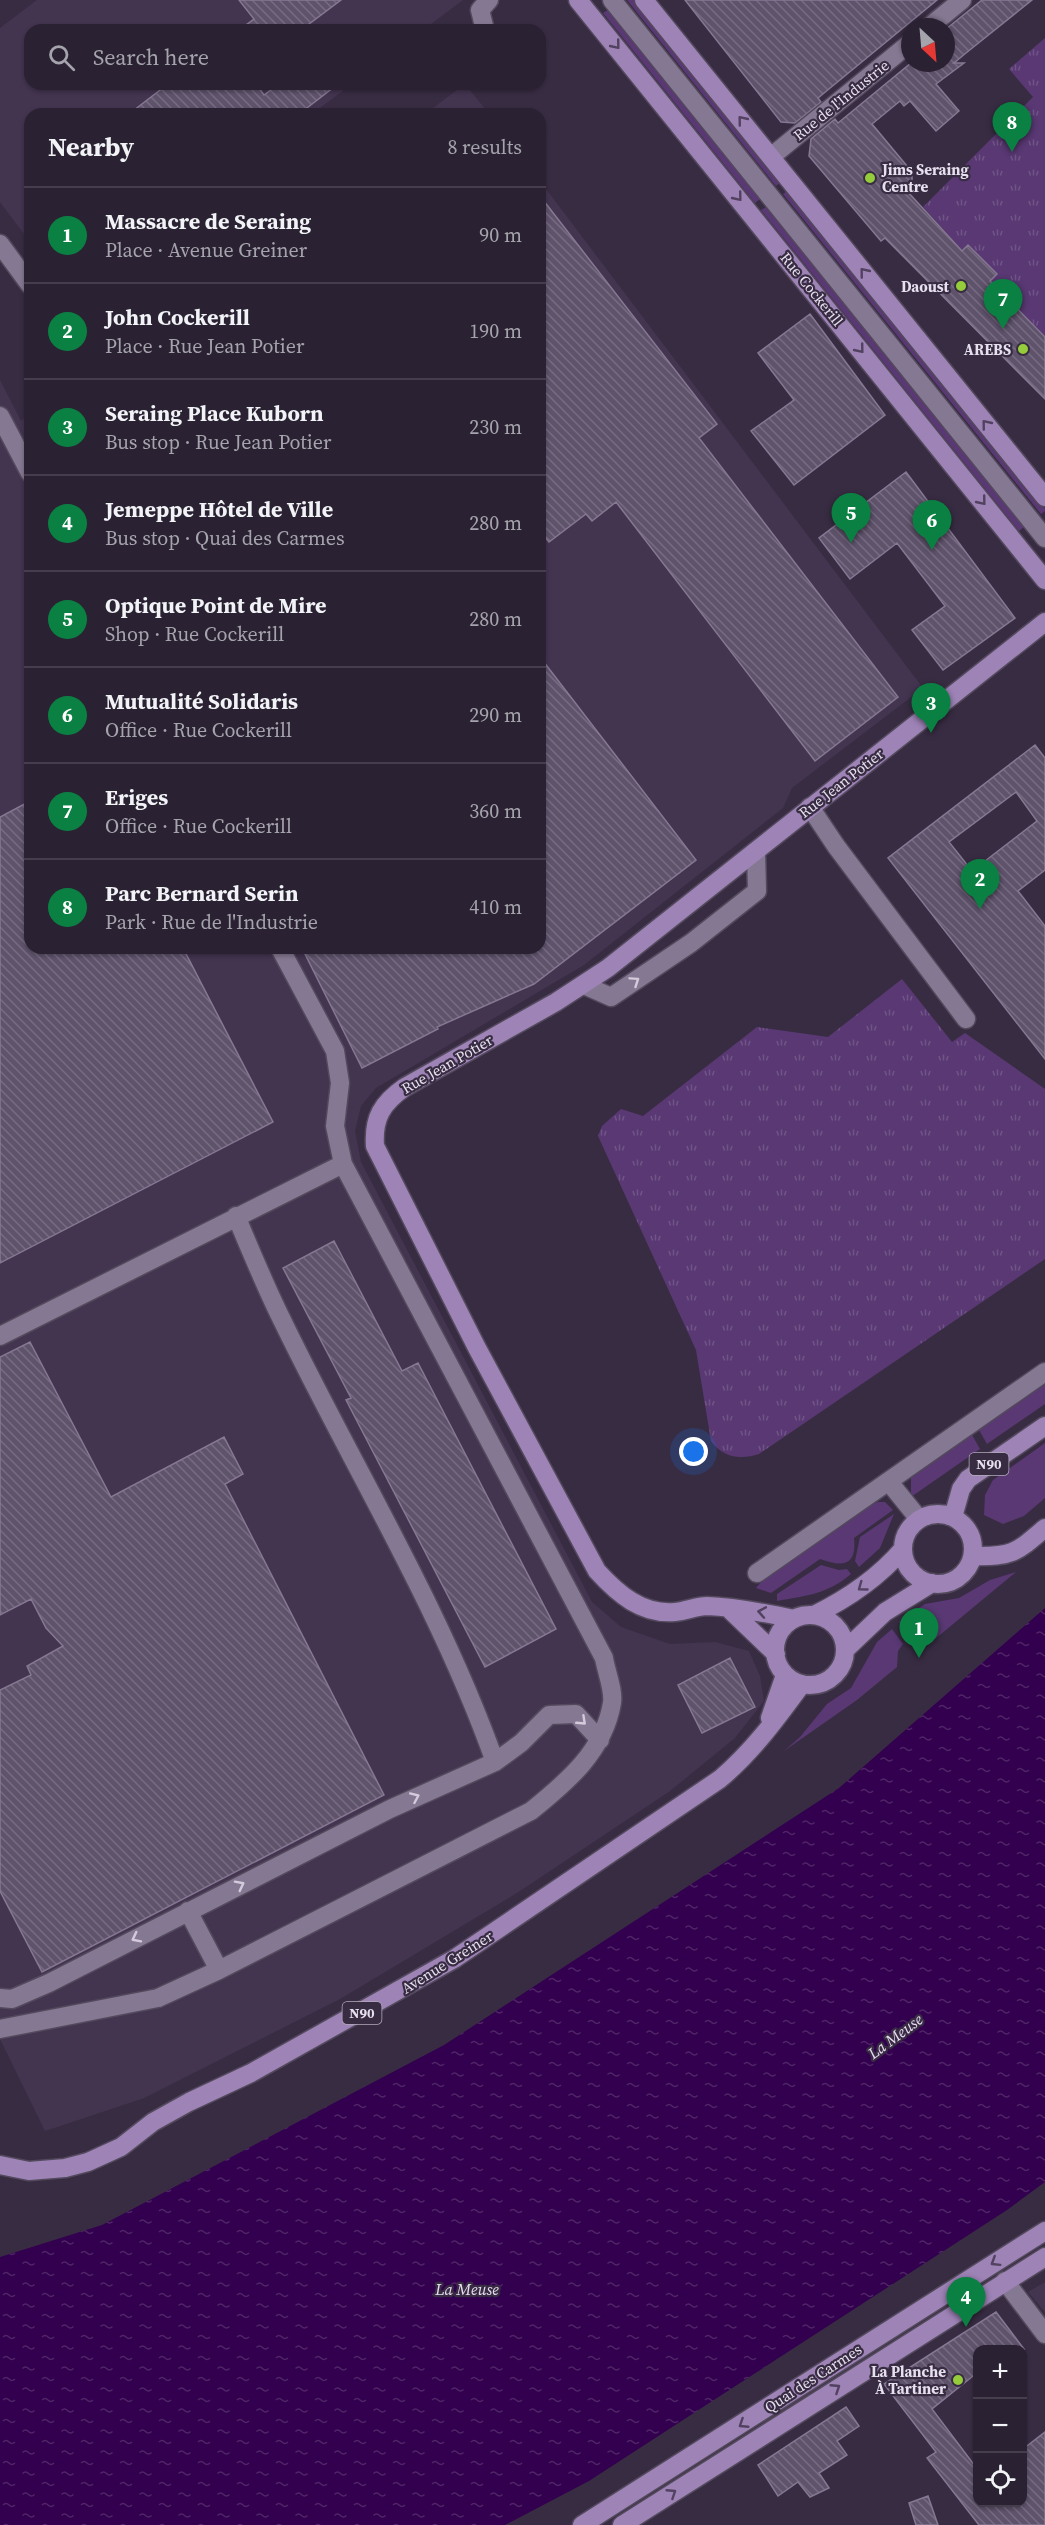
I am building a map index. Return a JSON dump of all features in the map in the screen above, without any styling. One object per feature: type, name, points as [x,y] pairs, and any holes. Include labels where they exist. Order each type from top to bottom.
[{"type":"main road","name":"Rue Cockerill","points":[[578,0],[1045,580]]},
{"type":"main road","points":[[644,0],[1042,487]]},
{"type":"main road","name":"Rue Jean Potier","points":[[794,1619],[759,1611],[706,1606],[674,1612],[650,1610],[618,1594],[597,1571],[477,1348],[375,1146],[374,1131],[377,1114],[389,1098],[584,985],[1045,622]]},
{"type":"main road","name":"N90","points":[[953,1517],[961,1489],[968,1479],[1045,1426]]},
{"type":"main road","points":[[942,1514],[953,1517],[963,1524],[970,1534],[973,1556],[962,1575],[943,1584],[921,1580],[905,1561],[903,1549],[905,1538],[919,1519],[942,1514]]},
{"type":"main road","points":[[973,1556],[1002,1557],[1016,1551],[1045,1528]]},
{"type":"main road","points":[[776,1654],[779,1634],[794,1619],[814,1615],[843,1601],[884,1571],[903,1549]]},
{"type":"main road","points":[[845,1650],[885,1612],[932,1583]]},
{"type":"main road","points":[[729,1609],[776,1654],[785,1675],[802,1684],[813,1685],[832,1677],[839,1670],[845,1650],[844,1640],[833,1623],[814,1615]]},
{"type":"main road","name":"Avenue Greiner","points":[[765,1734],[785,1675]]},
{"type":"main road","name":"Avenue Greiner","points":[[0,2165],[29,2171],[65,2168],[88,2162],[121,2147],[153,2122],[189,2102],[251,2073],[367,2010],[454,1959],[690,1801],[740,1762],[765,1734],[802,1684]]},
{"type":"main road","name":"Quai des Carmes","points":[[582,2525],[1045,2231]]},
{"type":"main road","name":"Quai des Carmes","points":[[622,2525],[1045,2256]]},
{"type":"street","points":[[484,24],[480,10],[489,0]]},
{"type":"street","name":"Rue Cockerill","points":[[612,0],[1045,538]]},
{"type":"street","points":[[940,18],[962,0]]},
{"type":"street","name":"Rue de l'Industrie","points":[[772,156],[901,50]]},
{"type":"street","points":[[0,244],[24,277]]},
{"type":"street","points":[[0,416],[24,462]]},
{"type":"street","points":[[810,807],[966,1019]]},
{"type":"street","points":[[584,985],[611,998],[691,943],[757,891],[756,851]]},
{"type":"street","points":[[0,2029],[158,1998],[219,1970],[531,1811],[571,1778],[600,1740],[612,1701],[604,1658],[343,1164],[335,1126],[340,1083],[335,1051],[283,954]]},
{"type":"street","points":[[0,1336],[343,1164]]},
{"type":"street","points":[[236,1216],[281,1320],[432,1612],[477,1708],[495,1762]]},
{"type":"street","points":[[757,1573],[1045,1372]]},
{"type":"street","points":[[889,1482],[919,1519]]},
{"type":"street","points":[[0,1998],[12,1999],[49,1983],[390,1809],[495,1762],[521,1743],[549,1715],[576,1714],[600,1740]]},
{"type":"street","points":[[188,1911],[219,1970]]},
{"type":"street","points":[[1005,2281],[1045,2334]]},
{"type":"shaded area","points":[[37,0],[463,0],[431,24],[24,24],[24,90],[344,90],[320,108],[24,108],[24,234],[0,202],[0,28]]},
{"type":"shaded area","points":[[457,90],[470,90],[484,108],[433,108]]},
{"type":"shaded area","points":[[546,189],[923,688],[792,788],[783,808],[584,965],[376,1088],[361,1106],[355,1131],[361,1162],[592,1602],[621,1627],[670,1644],[715,1642],[749,1651],[760,1676],[764,1701],[735,1738],[670,1791],[517,1893],[340,1999],[144,2098],[45,2131],[0,2039],[0,380],[21,421],[24,419],[24,954],[546,954]]},
{"type":"shaded area","points":[[1045,2282],[1045,2312],[1028,2292]]},
{"type":"green space","points":[[627,0],[635,0],[781,182],[776,186]]},
{"type":"green space","points":[[608,10],[760,199],[755,203],[603,13]]},
{"type":"green space","points":[[1045,38],[1045,336],[990,281],[997,274],[969,245],[962,250],[923,207],[1033,97],[1009,69]]},
{"type":"green space","points":[[788,190],[1045,511],[1041,514],[783,194]]},
{"type":"green space","points":[[766,207],[1024,527],[1019,531],[761,210]]},
{"type":"green space","points":[[902,979],[952,1042],[965,1033],[1045,1089],[1045,1259],[759,1454],[739,1457],[727,1454],[711,1441],[696,1350],[598,1136],[602,1126],[621,1109],[643,1116],[757,1027],[828,1037]]},
{"type":"green space","points":[[1045,1384],[1045,1404],[987,1444],[979,1430]]},
{"type":"green space","points":[[971,1433],[980,1449],[911,1497],[911,1478]]},
{"type":"green space","points":[[1045,1443],[1045,1498],[1024,1516],[1003,1524],[984,1515],[985,1495],[993,1480]]},
{"type":"green space","points":[[878,1502],[885,1502],[893,1510],[854,1538],[853,1555],[846,1562],[841,1564],[820,1559],[771,1593],[756,1588],[833,1527]]},
{"type":"green space","points":[[894,1514],[880,1548],[859,1567],[855,1561],[860,1537]]},
{"type":"green space","points":[[821,1565],[839,1570],[847,1569],[851,1574],[825,1590],[807,1596],[777,1601],[777,1594]]},
{"type":"green space","points":[[1016,1572],[935,1639],[924,1636],[910,1637],[899,1622],[925,1604],[959,1598],[990,1580]]},
{"type":"green space","points":[[892,1629],[903,1644],[898,1651],[897,1667],[857,1700],[784,1751],[800,1737],[827,1704],[851,1688],[877,1642]]},
{"type":"water","name":"La Meuse","points":[[1045,1608],[1045,2182],[1007,2210],[589,2481],[505,2525],[0,2525],[0,2257],[102,2225],[444,2045],[839,1788]]},
{"type":"building","points":[[239,0],[341,0],[309,24],[247,24],[254,19]]},
{"type":"building","points":[[685,0],[937,0],[915,18],[901,18],[901,30],[818,98],[821,102],[795,123],[781,122]]},
{"type":"building","points":[[982,0],[1032,0],[955,62],[955,22]]},
{"type":"building","points":[[955,63],[964,63],[955,70]]},
{"type":"building","points":[[901,71],[952,72],[936,84],[959,111],[936,131],[910,101],[904,106],[900,101],[872,124],[912,172],[912,187],[907,191],[962,251],[968,245],[997,274],[990,281],[1045,337],[1045,399],[885,238],[881,241],[809,156],[811,139],[835,119],[838,123]]},
{"type":"building","points":[[160,90],[260,90],[264,95],[271,90],[330,90],[307,108],[137,108]]},
{"type":"building","points":[[546,204],[717,424],[699,438],[898,697],[815,761],[616,502],[592,521],[586,514],[549,542],[546,538]]},
{"type":"building","points":[[810,314],[885,415],[794,485],[751,431],[794,400],[758,353]]},
{"type":"building","points":[[906,472],[1015,618],[943,670],[912,630],[945,606],[897,543],[850,579],[819,538]]},
{"type":"building","points":[[546,665],[696,860],[534,984],[437,1027],[438,1029],[362,1068],[305,954],[546,954]]},
{"type":"building","points":[[1035,745],[1045,758],[1045,870],[1018,891],[1045,926],[1045,1059],[888,858]],"holes":[[[1016,792],[1037,821],[972,871],[949,842]]]},
{"type":"building","points":[[24,804],[24,954],[186,954],[273,1122],[0,1263],[0,817]]},
{"type":"building","points":[[334,1241],[402,1371],[418,1363],[556,1629],[485,1667],[346,1400],[351,1398],[283,1268]]},
{"type":"building","points":[[30,1342],[111,1497],[224,1437],[243,1474],[225,1484],[384,1795],[42,1972],[0,1891],[0,1690],[31,1675],[27,1666],[63,1646],[46,1628],[31,1599],[0,1615],[0,1357]]},
{"type":"building","points":[[730,1658],[755,1707],[702,1733],[678,1685]]},
{"type":"building","points":[[996,2312],[1021,2345],[973,2345],[973,2376],[932,2409],[973,2463],[973,2507],[1027,2507],[1027,2446],[1045,2432],[1045,2525],[979,2525],[927,2458],[936,2452],[884,2384]]},
{"type":"building","points":[[846,2407],[859,2426],[837,2441],[847,2455],[819,2473],[829,2488],[810,2497],[798,2482],[778,2496],[758,2465]]},
{"type":"building","points":[[928,2496],[938,2525],[916,2525],[909,2503]]},
{"type":"place","name":"Parc Bernard Serin","points":[[1012,152]]},
{"type":"place","name":"Jims Seraing Centre","points":[[870,178]]},
{"type":"place","name":"Daoust","points":[[961,286]]},
{"type":"place","name":"Eriges","points":[[1003,329]]},
{"type":"place","name":"AREBS","points":[[1023,349]]},
{"type":"place","name":"Optique Point de Mire","points":[[851,543]]},
{"type":"place","name":"Mutualité Solidaris","points":[[932,550]]},
{"type":"place","name":"Seraing Place Kuborn","points":[[931,733]]},
{"type":"place","name":"John Cockerill","points":[[980,909]]},
{"type":"place","name":"Massacre de Seraing","points":[[919,1658]]},
{"type":"place","name":"Jemeppe Hôtel de Ville","points":[[966,2327]]},
{"type":"place","name":"La Planche À Tartiner","points":[[958,2380]]}]
